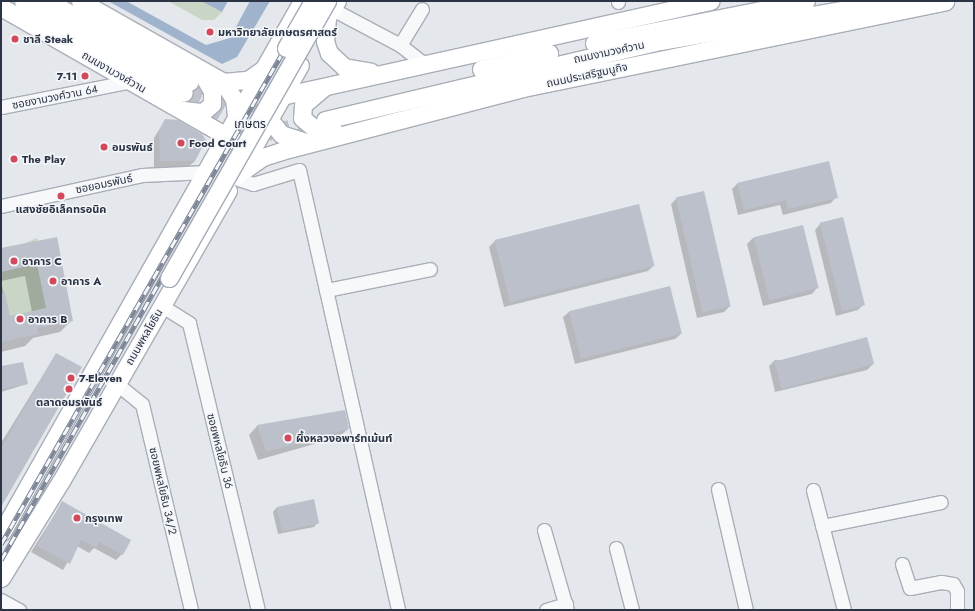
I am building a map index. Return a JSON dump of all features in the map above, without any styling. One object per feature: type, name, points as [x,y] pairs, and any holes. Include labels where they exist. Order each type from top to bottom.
[{"type":"main road","name":"ถนนงามวงศ์วาน","points":[[23,1],[192,82],[248,80],[260,75]]},
{"type":"main road","name":"ถนนงามวงศ์วาน","points":[[48,1],[192,82]]},
{"type":"main road","name":"ถนนงามวงศ์วาน","points":[[80,1],[192,82]]},
{"type":"main road","points":[[283,95],[710,1]]},
{"type":"main road","name":"ถนนงามวงศ์วาน","points":[[806,1],[523,59],[324,115],[660,41],[820,11],[896,1]]},
{"type":"main road","name":"ถนนประเสริฐมนูกิจ","points":[[236,176],[263,157],[346,133],[523,88],[945,1]]},
{"type":"main road","points":[[305,2],[296,20],[301,28],[315,29],[331,7]]},
{"type":"main road","name":"ถนนพหลโยธิน","points":[[239,136],[260,75],[305,2]]},
{"type":"main road","name":"ถนนพหลโยธิน","points":[[1,578],[164,275],[305,2]]},
{"type":"main road","name":"ถนนงามวงศ์วาน","points":[[1,7],[180,109],[239,136]]},
{"type":"main road","points":[[331,7],[325,41],[329,53],[344,67],[384,73]]},
{"type":"main road","name":"ถนนพหลโยธิน","points":[[2,533],[36,466],[208,172],[239,136],[266,115],[283,95],[331,7]]},
{"type":"main road","name":"ถนนพหลโยธิน","points":[[2,533],[331,7]]},
{"type":"main road","points":[[260,75],[266,115],[289,139],[314,142]]},
{"type":"main road","points":[[180,109],[197,113],[212,104],[212,91],[192,82]]},
{"type":"main road","points":[[223,82],[234,99],[239,136],[236,176]]},
{"type":"main road","points":[[324,86],[303,105],[302,118],[321,134],[346,133]]},
{"type":"main road","points":[[239,136],[266,115]]},
{"type":"main road","points":[[239,136],[293,148]]},
{"type":"main road","name":"ถนนพหลโยธิน","points":[[21,542],[117,384],[214,217],[236,176]]},
{"type":"main road","points":[[189,203],[214,217]]},
{"type":"street","points":[[331,7],[400,45],[423,63]]},
{"type":"street","points":[[400,45],[422,9]]},
{"type":"street","name":"ซอยงามวงศ์วาน 64","points":[[1,107],[132,82]]},
{"type":"street","points":[[236,176],[253,184],[299,170],[398,610]]},
{"type":"street","name":"ซอยอมรพันธ์","points":[[1,206],[142,175],[208,172]]},
{"type":"street","points":[[326,290],[430,269]]},
{"type":"street","name":"ซอยพหลโยธิน 36","points":[[162,306],[189,323],[258,610]]},
{"type":"street","name":"ซอยพหลโยธิน 34/2","points":[[117,384],[142,404],[191,610]]},
{"type":"street","points":[[718,489],[746,610]]},
{"type":"street","points":[[813,490],[844,610]]},
{"type":"street","points":[[822,526],[941,502]]},
{"type":"street","points":[[544,530],[566,607],[546,610]]},
{"type":"street","points":[[616,548],[632,610]]},
{"type":"street","points":[[902,564],[910,588],[941,582],[953,584],[957,591],[957,610]]},
{"type":"street","points":[[1,600],[19,610]]},
{"type":"green space","points":[[168,1],[201,1],[222,12],[214,20],[202,20]]},
{"type":"green space","points":[[37,238],[56,322],[10,330],[1,303],[1,267],[16,247]]},
{"type":"water","points":[[108,1],[126,1],[206,45],[230,38],[250,1],[270,1],[237,57],[222,64]]},
{"type":"water","points":[[201,1],[228,1],[222,12]]},
{"type":"building","name":"Food Court","points":[[165,119],[178,120],[202,134],[206,140],[195,161],[160,161],[159,131]]},
{"type":"building","points":[[829,161],[838,198],[788,209],[786,200],[744,210],[737,183]]},
{"type":"building","points":[[704,191],[731,306],[702,312],[676,198]]},
{"type":"building","points":[[639,204],[654,266],[510,302],[494,240]]},
{"type":"building","points":[[843,217],[865,305],[842,311],[820,223]]},
{"type":"building","points":[[803,225],[819,288],[769,300],[754,237]]},
{"type":"building","points":[[57,237],[73,321],[37,328],[39,334],[1,342],[1,294],[5,293],[10,316],[46,308],[37,264],[1,272],[1,248]]},
{"type":"building","points":[[670,286],[682,334],[581,359],[569,311]]},
{"type":"building","points":[[867,337],[874,364],[782,389],[774,362]]},
{"type":"building","points":[[56,353],[82,367],[1,507],[1,448]]},
{"type":"building","points":[[23,362],[28,384],[1,389],[1,366]]},
{"type":"building","name":"ผึ้งหลวงอพาร์ทเม้นท์","points":[[345,410],[349,429],[266,452],[257,425]]},
{"type":"building","points":[[314,499],[319,523],[282,531],[277,507]]},
{"type":"building","points":[[62,501],[131,540],[123,555],[99,542],[96,548],[81,540],[70,564],[37,546]]},
{"type":"tunnel","points":[[190,82],[251,117],[273,120]]},
{"type":"tunnel","points":[[184,93],[246,129],[273,132],[321,121]]},
{"type":"railway","points":[[1,544],[312,1]]},
{"type":"railway","points":[[1,560],[319,1]]},
{"type":"place","name":"มหาวิทยาลัยเกษตรศาสตร์","points":[[210,32]]},
{"type":"place","name":"ชาลี Steak","points":[[15,39]]},
{"type":"place","name":"7-11","points":[[85,76]]},
{"type":"place","name":"Food Court","points":[[181,143]]},
{"type":"place","name":"อมรพันธ์","points":[[104,147]]},
{"type":"place","name":"The Play","points":[[14,159]]},
{"type":"place","name":"แสงชัยอิเล็คทรอนิค","points":[[61,196]]},
{"type":"place","name":"อาคาร C","points":[[14,261]]},
{"type":"place","name":"อาคาร A","points":[[53,281]]},
{"type":"place","name":"อาคาร B","points":[[20,319]]},
{"type":"place","name":"7-Eleven","points":[[71,378]]},
{"type":"place","name":"ตลาดอมรพันธ์","points":[[69,389]]},
{"type":"place","name":"ผึ้งหลวงอพาร์ทเม้นท์","points":[[288,438]]},
{"type":"place","name":"กรุงเทพ","points":[[77,518]]},
{"type":"district","name":"เกษตร","points":[[250,125]]}]
